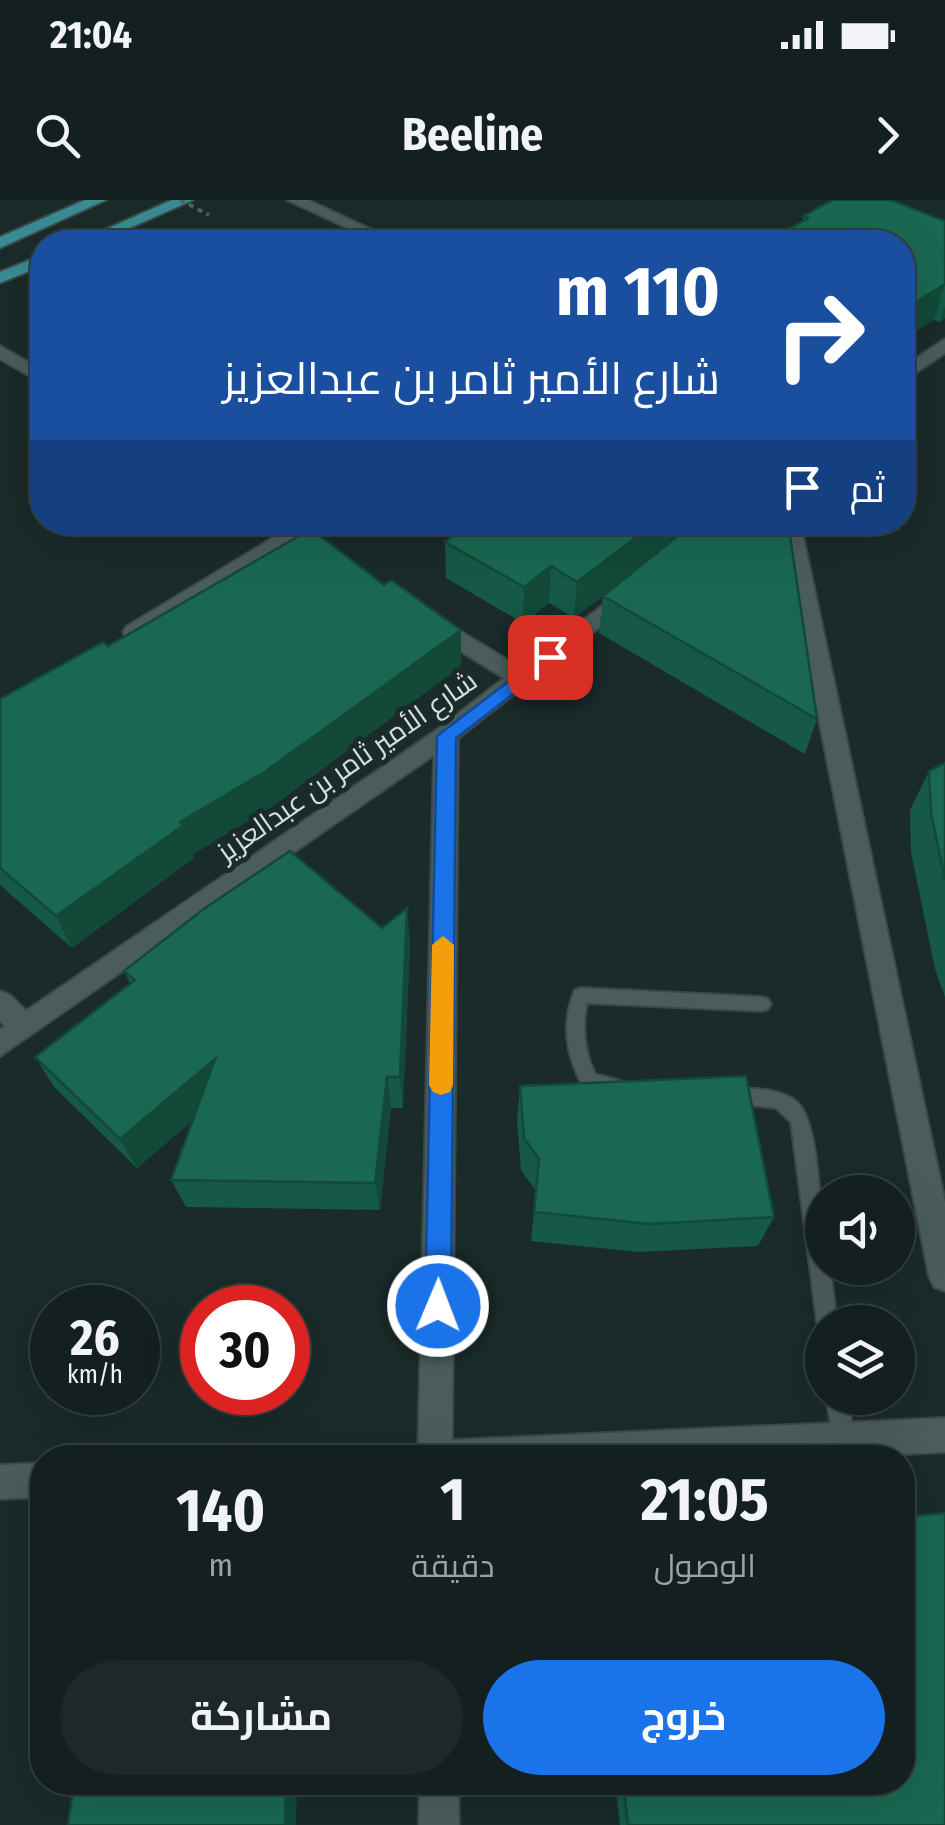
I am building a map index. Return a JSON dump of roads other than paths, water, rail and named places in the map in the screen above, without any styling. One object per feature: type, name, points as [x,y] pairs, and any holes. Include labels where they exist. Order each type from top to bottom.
[{"type":"main road","points":[[0,239],[96,200]]},
{"type":"main road","points":[[113,230],[182,200]]},
{"type":"main road","points":[[0,278],[30,265]]},
{"type":"street","points":[[295,200],[363,230]]},
{"type":"street","points":[[915,367],[945,344]]},
{"type":"street","points":[[0,351],[30,370]]},
{"type":"street","points":[[288,535],[299,542]]},
{"type":"street","points":[[113,645],[299,542],[304,535]]},
{"type":"street","points":[[793,535],[945,1276]]},
{"type":"street","name":"شارع الأمير ثامر بن عبدالعزيز","points":[[0,1044],[446,736],[642,583]]},
{"type":"street","points":[[406,608],[522,679]]},
{"type":"street","points":[[439,1445],[446,736]]},
{"type":"street","points":[[0,1002],[22,1026]]},
{"type":"street","points":[[731,1445],[945,1435]]},
{"type":"street","points":[[0,1482],[30,1481]]},
{"type":"street","points":[[438,1795],[439,1825]]},
{"type":"lane","points":[[636,1088],[598,1086],[588,1080],[580,1067],[576,1007],[581,995],[762,1004]]},
{"type":"lane","points":[[710,1094],[785,1100],[794,1107],[800,1120],[825,1305]]},
{"type":"lane","points":[[840,1415],[843,1440]]}]
